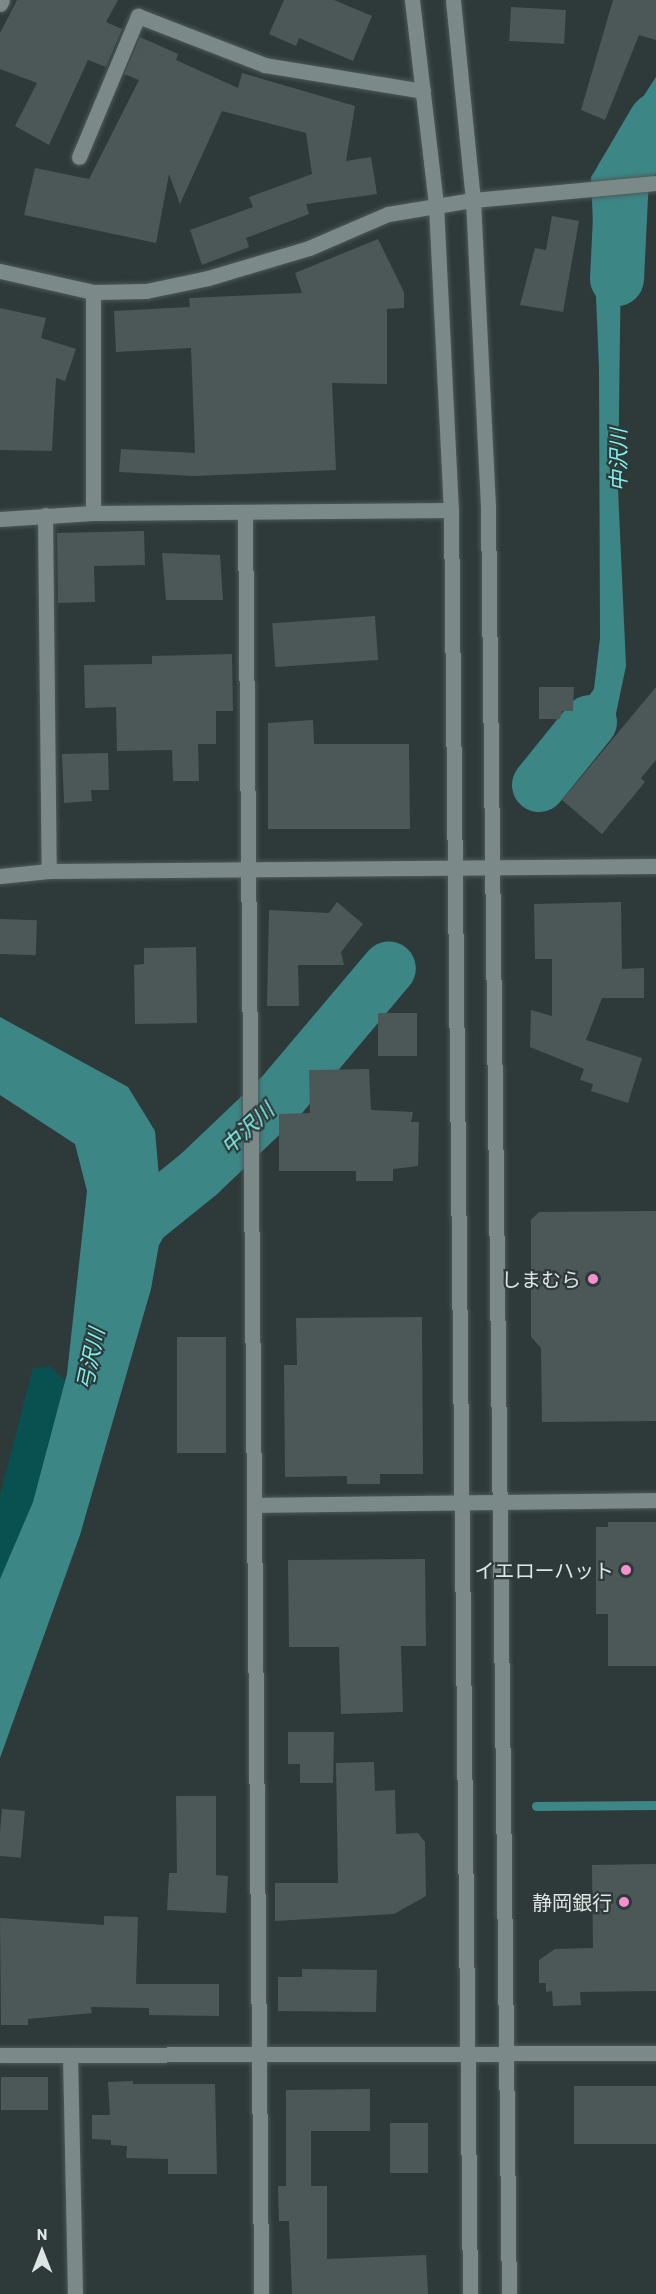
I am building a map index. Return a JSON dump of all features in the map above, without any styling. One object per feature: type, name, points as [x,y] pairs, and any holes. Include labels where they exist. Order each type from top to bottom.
[{"type":"street","points":[[0,4],[2,0]]},
{"type":"street","points":[[412,0],[436,205],[451,510],[470,2294]]},
{"type":"street","points":[[453,0],[473,200],[488,507],[510,2294]]},
{"type":"street","points":[[454,21],[464,0]]},
{"type":"street","points":[[79,157],[138,16],[265,65],[423,91]]},
{"type":"street","points":[[0,271],[93,292],[146,291],[208,278],[309,248],[388,214],[473,200],[656,183]]},
{"type":"street","points":[[93,292],[93,513]]},
{"type":"street","points":[[0,519],[93,513],[244,514],[451,510]]},
{"type":"street","points":[[244,514],[261,2294]]},
{"type":"street","points":[[45,515],[49,871]]},
{"type":"street","points":[[0,876],[49,871],[656,866]]},
{"type":"street","points":[[254,1505],[656,1500]]},
{"type":"street","points":[[0,2055],[258,2057],[656,2053]]},
{"type":"street","points":[[70,2055],[75,2294]]},
{"type":"shaded area","points":[[49,1366],[67,1382],[0,1665],[0,1495],[33,1368]]},
{"type":"water","points":[[656,77],[656,127],[622,178],[618,489],[626,666],[614,723],[555,797],[535,770],[594,689],[600,638],[599,368],[591,177]]},
{"type":"water","name":"弓沢川","points":[[0,1017],[128,1087],[155,1131],[163,1222],[151,1289],[80,1535],[0,1758],[0,1579],[33,1502],[67,1374],[87,1191],[75,1144],[0,1095]]},
{"type":"building","points":[[17,0],[118,0],[106,22],[122,29],[106,67],[88,60],[49,145],[15,126],[37,83],[0,69],[0,33]]},
{"type":"building","points":[[284,0],[334,0],[372,16],[353,61],[299,38],[296,46],[269,34]]},
{"type":"building","points":[[613,0],[656,0],[656,40],[639,35],[605,120],[581,110]]},
{"type":"building","points":[[511,7],[566,10],[564,44],[509,41]]},
{"type":"building","points":[[140,37],[178,54],[176,60],[238,88],[242,73],[355,106],[346,161],[371,157],[377,194],[306,204],[309,214],[246,238],[249,247],[202,265],[190,230],[253,207],[249,197],[312,174],[306,133],[222,111],[180,204],[169,174],[156,243],[24,215],[35,168],[89,179],[139,80],[124,74]]},
{"type":"building","points":[[552,216],[579,221],[563,312],[520,305],[535,248],[546,250]]},
{"type":"building","points":[[378,239],[404,292],[404,308],[387,309],[387,384],[332,383],[336,470],[194,476],[119,472],[121,449],[195,453],[191,348],[116,352],[114,311],[190,307],[189,298],[302,293],[295,273]]},
{"type":"building","points":[[0,308],[46,318],[41,338],[76,349],[65,381],[56,378],[52,451],[0,450]]},
{"type":"building","points":[[144,531],[145,565],[94,566],[95,602],[58,603],[57,533]]},
{"type":"building","points":[[162,553],[220,555],[223,600],[166,600]]},
{"type":"building","points":[[375,616],[378,660],[275,667],[272,623]]},
{"type":"building","points":[[232,654],[233,711],[216,711],[216,744],[198,744],[199,781],[173,781],[172,750],[117,751],[116,707],[85,708],[84,665],[152,664],[152,656]]},
{"type":"building","points":[[539,687],[574,687],[573,711],[562,711],[560,719],[539,719]]},
{"type":"building","points":[[656,687],[656,760],[641,778],[645,782],[602,834],[562,800]]},
{"type":"building","points":[[313,720],[314,744],[409,744],[410,829],[268,829],[268,723]]},
{"type":"building","points":[[108,753],[109,790],[91,790],[92,801],[64,803],[62,754]]},
{"type":"building","points":[[337,902],[363,924],[341,952],[344,965],[298,965],[299,1006],[267,1006],[269,910],[329,913]]},
{"type":"building","points":[[621,902],[622,969],[644,968],[644,998],[602,998],[586,1040],[642,1058],[628,1103],[591,1091],[593,1084],[580,1080],[584,1069],[530,1047],[531,1010],[552,1016],[552,959],[535,959],[534,904]]},
{"type":"building","points":[[0,919],[37,920],[36,955],[0,954]]},
{"type":"building","points":[[196,947],[197,1023],[135,1024],[134,965],[144,964],[144,948]]},
{"type":"building","points":[[378,1013],[417,1013],[417,1056],[378,1056]]},
{"type":"building","points":[[369,1069],[371,1110],[413,1112],[411,1122],[419,1122],[418,1166],[393,1169],[393,1181],[356,1181],[356,1171],[279,1171],[279,1114],[310,1113],[309,1070]]},
{"type":"building","name":"しまむら","points":[[656,1211],[656,1421],[542,1422],[541,1348],[531,1337],[531,1220],[539,1212]]},
{"type":"building","points":[[422,1317],[423,1474],[380,1474],[380,1484],[347,1484],[347,1476],[285,1477],[284,1365],[297,1365],[296,1318]]},
{"type":"building","points":[[177,1337],[226,1337],[226,1453],[177,1453]]},
{"type":"building","name":"イエローハット","points":[[608,1522],[656,1522],[656,1666],[608,1666],[608,1614],[596,1614],[596,1527],[608,1527]]},
{"type":"building","points":[[425,1559],[426,1646],[401,1646],[403,1712],[341,1714],[339,1647],[289,1647],[288,1560]]},
{"type":"building","points":[[288,1732],[334,1732],[333,1783],[300,1783],[300,1764],[288,1764]]},
{"type":"building","points":[[374,1762],[375,1791],[395,1790],[396,1834],[418,1833],[425,1842],[426,1896],[394,1914],[275,1921],[275,1883],[338,1883],[336,1763]]},
{"type":"building","points":[[176,1796],[216,1796],[216,1875],[228,1876],[226,1913],[167,1910],[169,1873],[177,1873]]},
{"type":"building","points":[[2,1809],[25,1811],[21,1858],[0,1856]]},
{"type":"building","points":[[656,1864],[656,1991],[580,1992],[581,2005],[553,2006],[552,1991],[546,1992],[546,1983],[539,1983],[539,1960],[555,1949],[593,1948],[592,1865]]},
{"type":"building","points":[[104,1916],[138,1917],[136,1984],[219,1984],[219,2016],[149,2015],[149,2008],[91,2007],[92,2013],[28,2019],[28,2025],[1,2025],[0,1918],[104,1925]]},
{"type":"building","points":[[302,1969],[377,1970],[376,2012],[278,2011],[278,1977],[302,1977]]},
{"type":"building","points":[[1,2077],[48,2077],[48,2110],[1,2110]]},
{"type":"building","points":[[133,2081],[133,2084],[215,2084],[217,2174],[168,2174],[168,2159],[126,2158],[127,2146],[111,2145],[111,2140],[92,2139],[92,2115],[110,2115],[108,2082]]},
{"type":"building","points":[[574,2086],[656,2086],[656,2144],[574,2144]]},
{"type":"building","points":[[370,2089],[370,2131],[311,2131],[311,2186],[327,2186],[327,2259],[426,2255],[428,2294],[292,2294],[289,2221],[279,2221],[278,2186],[286,2186],[286,2090]]},
{"type":"building","points":[[390,2123],[428,2123],[428,2173],[390,2173]]},
{"type":"waterway","name":"中沢川","points":[[617,279],[622,178],[656,120]]},
{"type":"waterway","name":"中沢川","points":[[539,785],[590,722]]},
{"type":"waterway","name":"中沢川","points":[[119,1262],[142,1220],[199,1174],[281,1096],[389,968]]},
{"type":"waterway","points":[[536,1806],[656,1805]]},
{"type":"place","name":"しまむら","points":[[593,1279]]},
{"type":"place","name":"イエローハット","points":[[626,1570]]},
{"type":"place","name":"静岡銀行","points":[[624,1902]]}]
